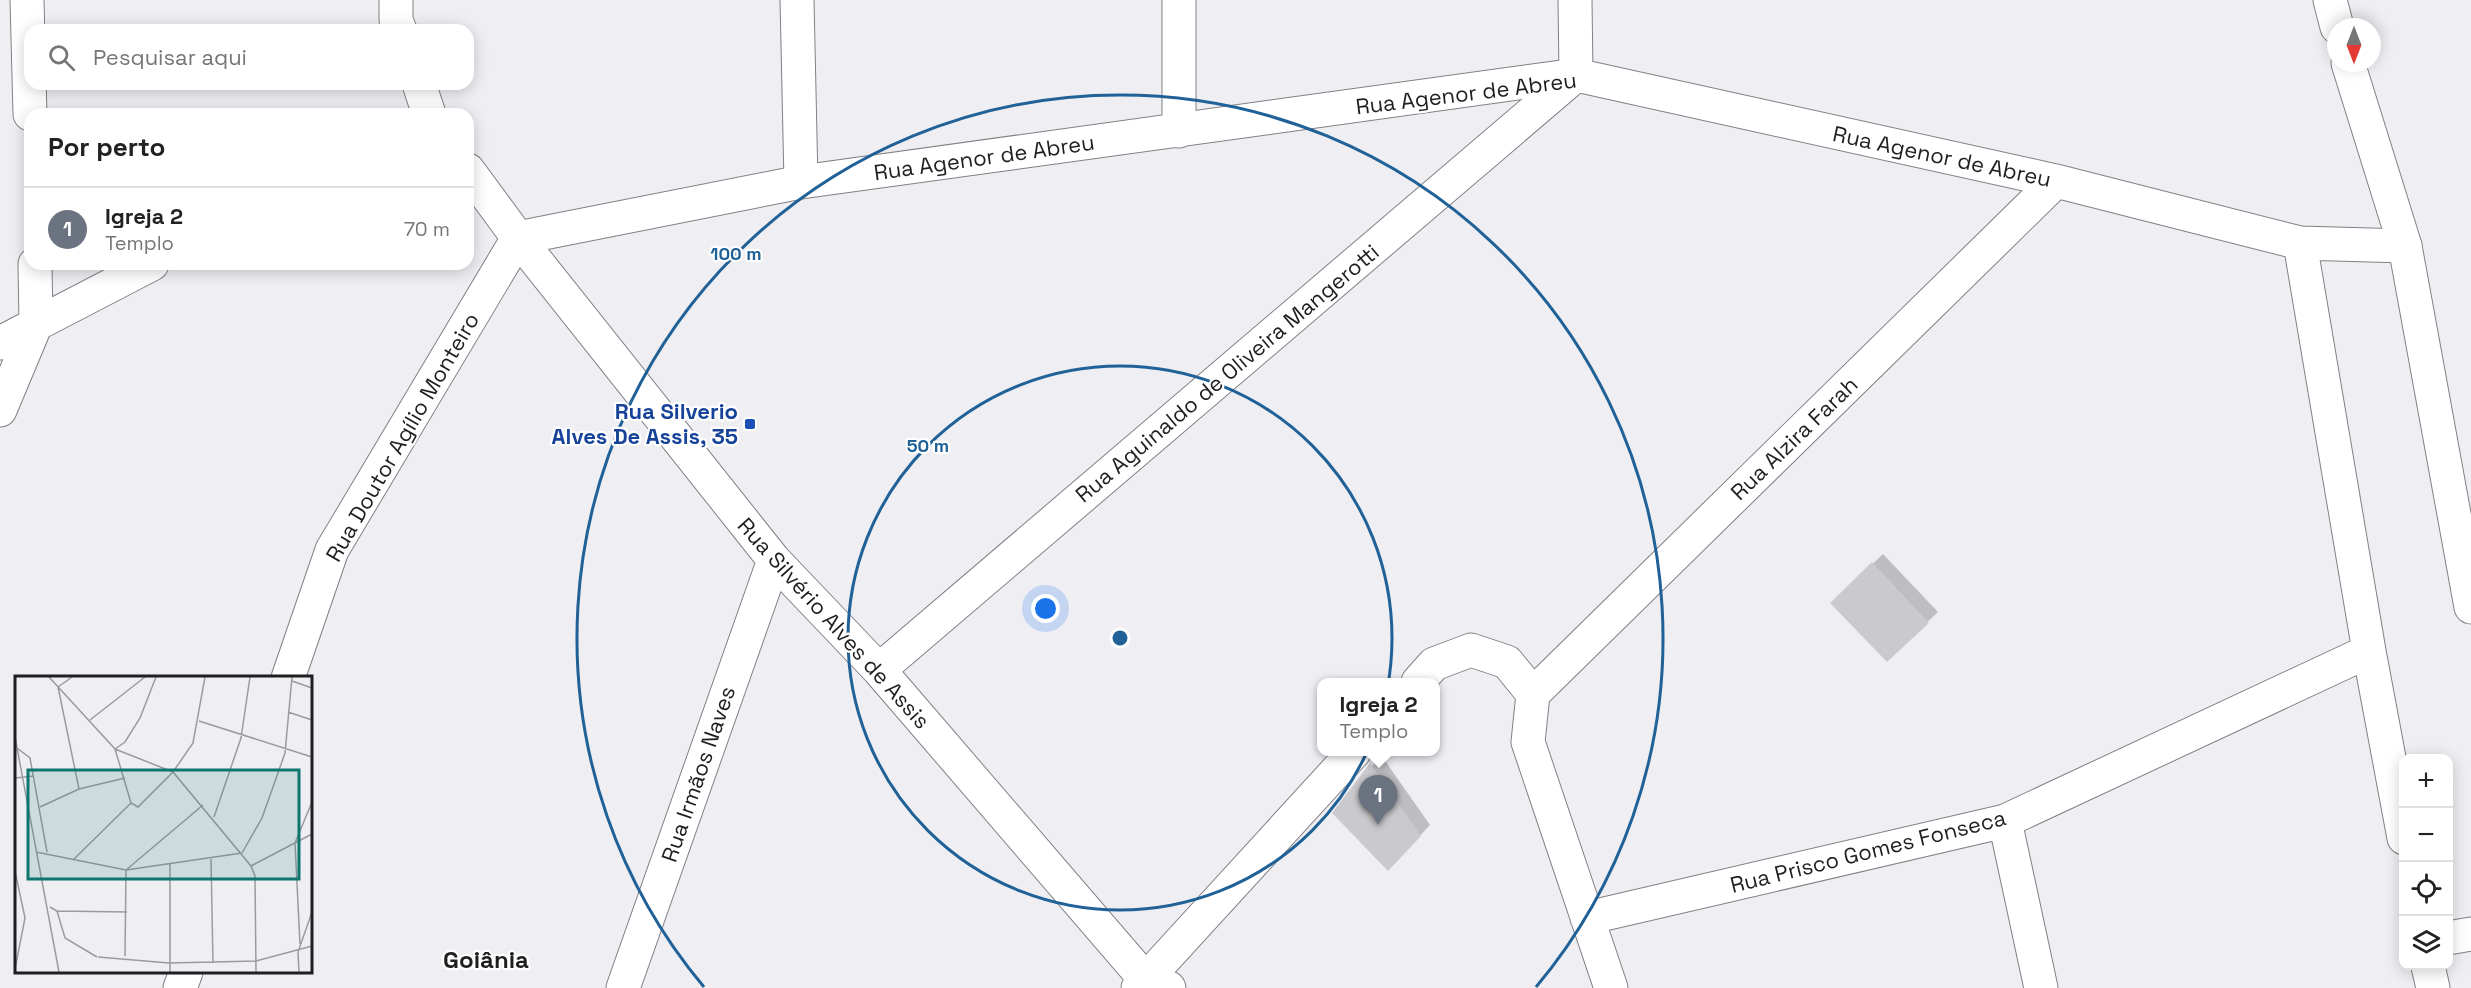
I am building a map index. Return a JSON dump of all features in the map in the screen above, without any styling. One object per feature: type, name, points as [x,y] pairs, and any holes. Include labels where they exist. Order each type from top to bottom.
[{"type":"street","points":[[27,0],[28,24]]},
{"type":"street","points":[[396,0],[398,24]]},
{"type":"street","points":[[797,0],[801,182]]},
{"type":"street","points":[[1179,0],[1179,131]]},
{"type":"street","points":[[1575,0],[1576,75]]},
{"type":"street","points":[[2330,0],[2335,18]]},
{"type":"street","points":[[2351,72],[2406,246],[2469,590]]},
{"type":"street","name":"Rua Agenor de Abreu","points":[[518,238],[801,182],[1576,75],[2056,181],[2300,243],[2406,246]]},
{"type":"street","name":"Rua Aguinaldo de Oliveira Mangerotti","points":[[879,670],[1576,75]]},
{"type":"street","points":[[29,90],[30,108]]},
{"type":"street","points":[[421,90],[427,108]]},
{"type":"street","name":"Rua Silvério Alves de Assis","points":[[474,178],[518,238],[774,560],[879,670],[1151,985]]},
{"type":"street","name":"Rua Alzira Farah","points":[[1533,694],[2056,181]]},
{"type":"street","name":"Rua Doutor Agílio Monteiro","points":[[289,676],[332,550],[518,238]]},
{"type":"street","points":[[2300,243],[2399,816]]},
{"type":"street","points":[[0,411],[36,324],[35,270]]},
{"type":"street","points":[[0,344],[140,270]]},
{"type":"street","name":"Rua Irmãos Naves","points":[[623,988],[774,560]]},
{"type":"street","points":[[1426,673],[1471,650],[1507,662],[1533,694],[1528,742],[1611,988]]},
{"type":"street","name":"Rua Prisco Gomes Fonseca","points":[[1587,918],[2005,821],[2369,651]]},
{"type":"street","points":[[1151,985],[1351,756]]},
{"type":"street","points":[[2005,821],[2041,988]]},
{"type":"street","points":[[2453,937],[2471,934]]},
{"type":"street","points":[[2429,970],[2433,988]]},
{"type":"street","points":[[180,988],[186,973]]},
{"type":"building","points":[[1872,562],[1929,623],[1887,662],[1830,603]]},
{"type":"building","points":[[1370,763],[1421,836],[1388,871],[1332,813]]},
{"type":"place","name":"Rua Silverio Alves De Assis, 35","points":[[750,424]]},
{"type":"place","name":"Igreja 2","points":[[1378,825]]},
{"type":"district","name":"Goiânia","points":[[486,960]]}]
